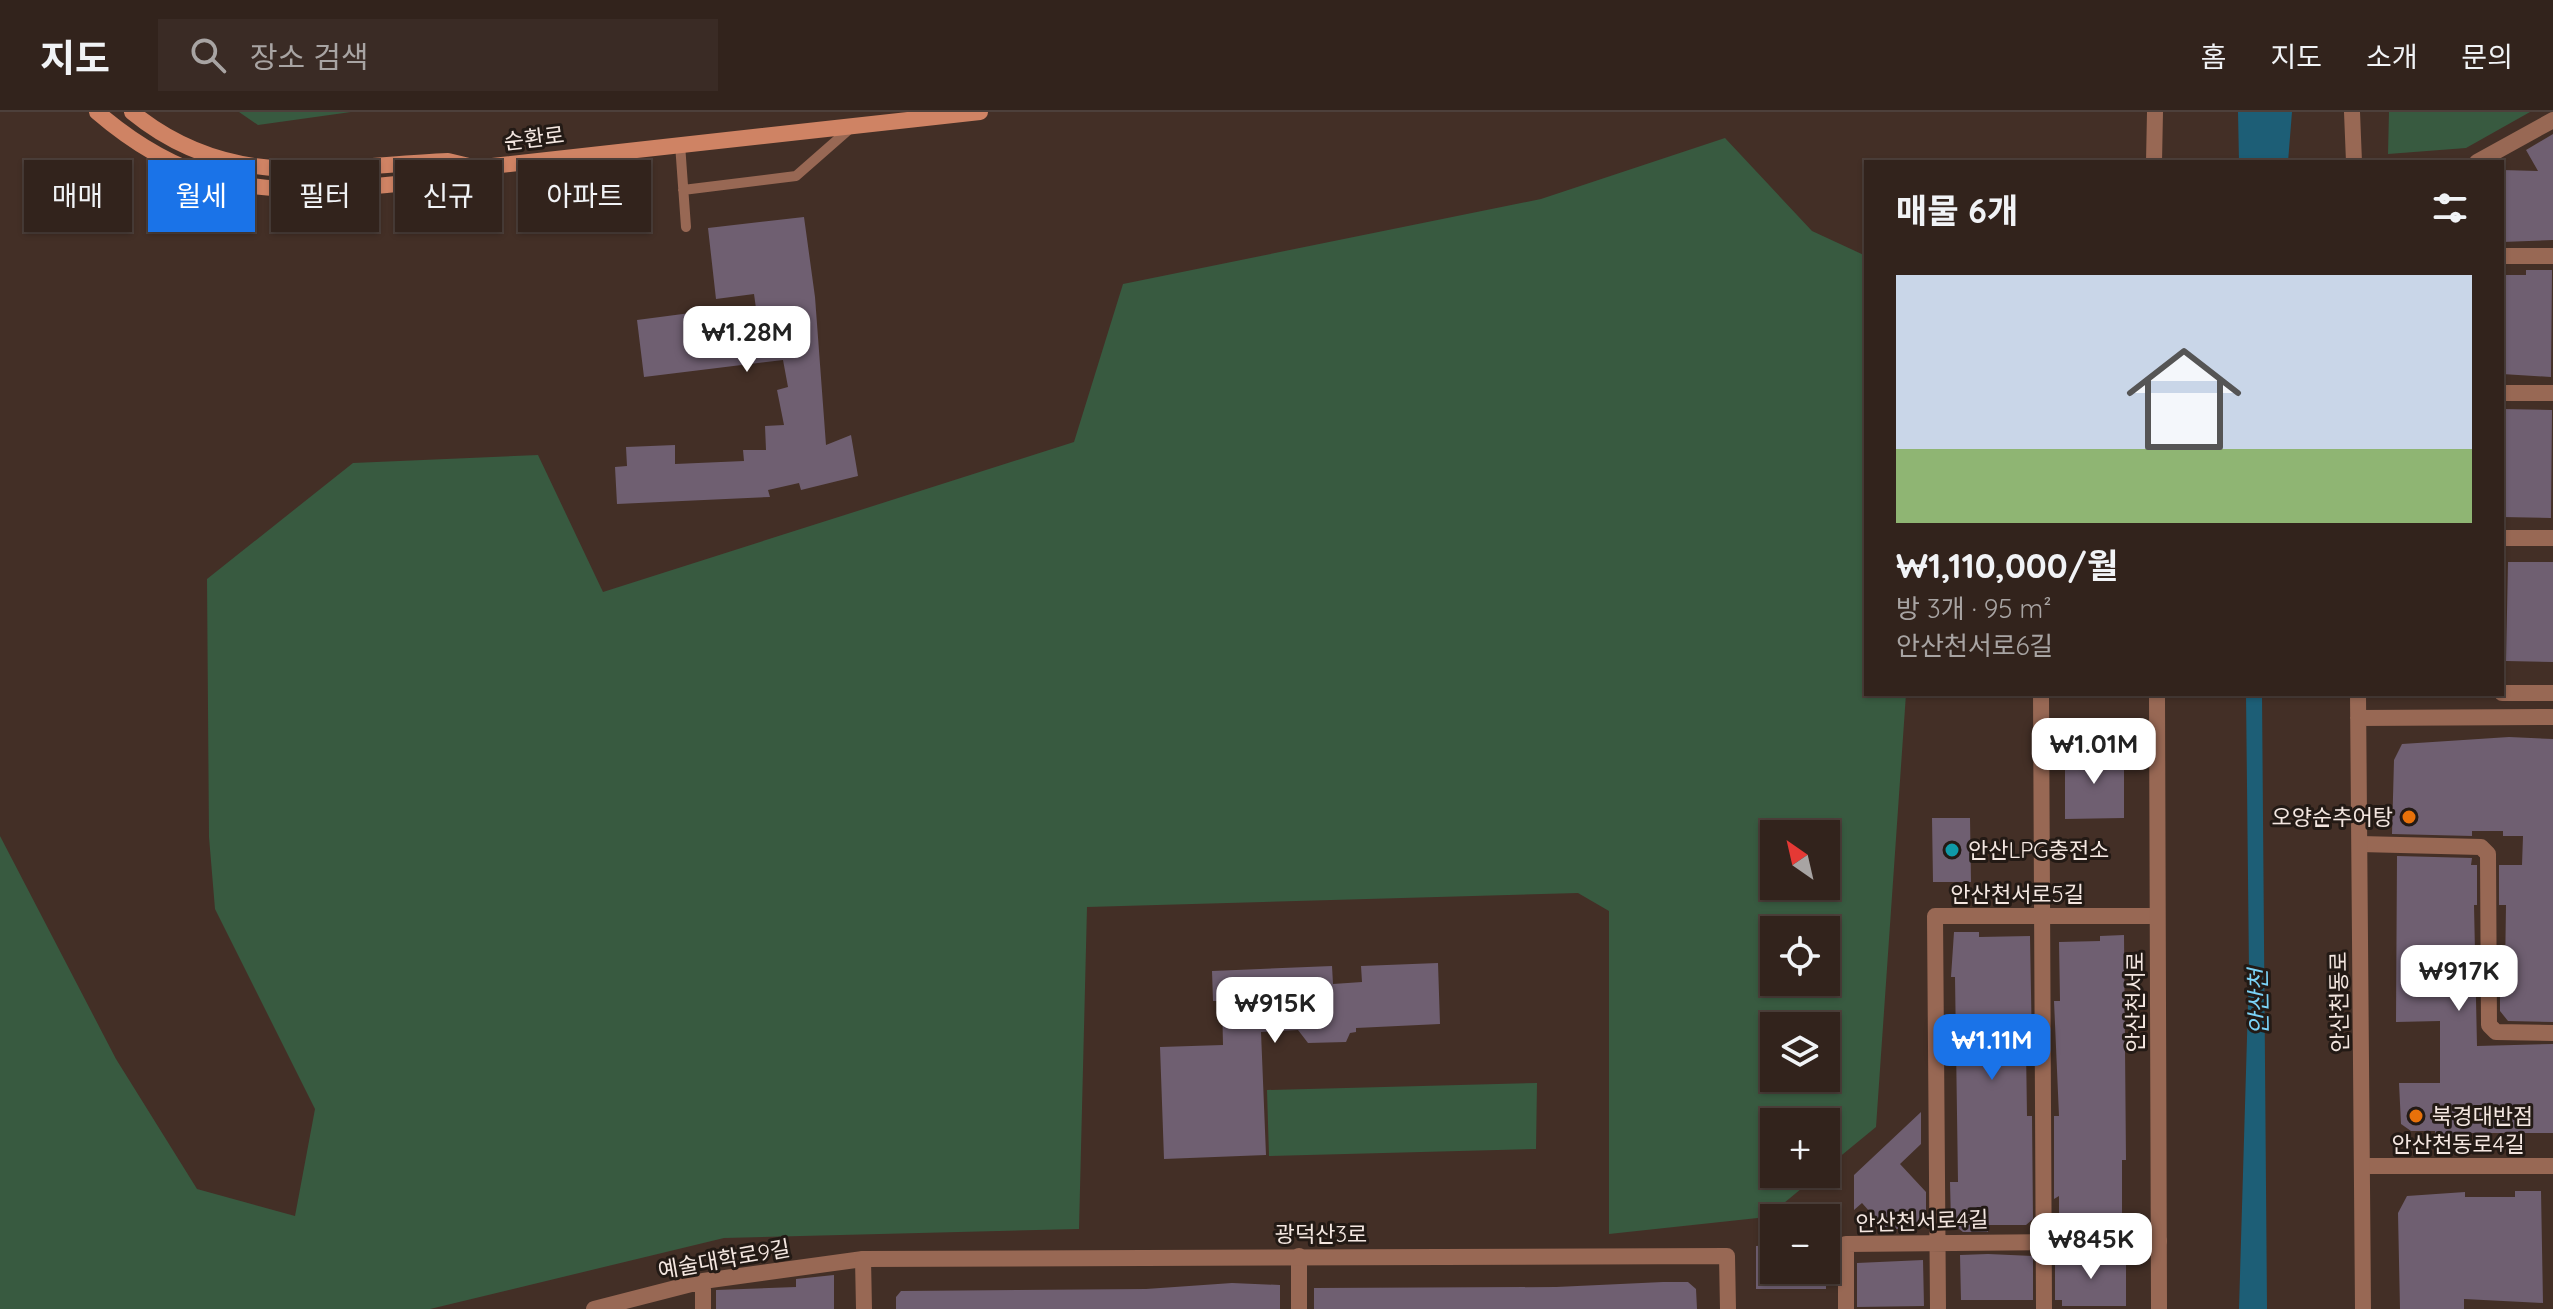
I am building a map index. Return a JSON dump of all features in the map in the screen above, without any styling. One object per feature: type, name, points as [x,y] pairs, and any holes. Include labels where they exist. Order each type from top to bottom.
[{"type":"main road","name":"순환로","points":[[97,112],[125,136],[177,167],[220,183],[300,191],[395,185]]},
{"type":"main road","name":"순환로","points":[[132,112],[156,132],[190,151],[244,166],[289,172],[395,165]]},
{"type":"main road","name":"순환로","points":[[502,165],[980,112]]},
{"type":"street","points":[[2154,160],[2155,112]]},
{"type":"street","points":[[2352,112],[2354,160]]},
{"type":"street","points":[[2481,160],[2553,120]]},
{"type":"street","points":[[2504,256],[2553,256]]},
{"type":"street","points":[[2504,393],[2553,393]]},
{"type":"street","points":[[2504,538],[2553,538]]},
{"type":"street","points":[[2504,693],[2553,693]]},
{"type":"street","points":[[2041,696],[2044,1309]]},
{"type":"street","name":"안산천서로","points":[[2157,696],[2159,1309]]},
{"type":"street","name":"안산천동로","points":[[2358,696],[2363,1309]]},
{"type":"street","points":[[2358,718],[2553,717]]},
{"type":"street","points":[[2360,844],[2481,847],[2488,854],[2489,1025],[2496,1032],[2553,1033]]},
{"type":"street","name":"안산천서로5길","points":[[1938,1309],[1935,916],[2156,916]]},
{"type":"street","name":"안산천동로4길","points":[[2363,1166],[2553,1166]]},
{"type":"street","name":"안산천서로4길","points":[[1846,1309],[1846,1244],[2159,1241]]},
{"type":"street","points":[[1299,1256],[1299,1309]]},
{"type":"street","name":"광덕산3로","points":[[863,1259],[1727,1256],[1728,1309]]},
{"type":"street","points":[[863,1259],[864,1309]]},
{"type":"street","name":"예술대학로9길","points":[[594,1309],[703,1281],[863,1259]]},
{"type":"street","points":[[703,1281],[703,1309]]},
{"type":"lane","points":[[683,190],[796,176],[854,126]]},
{"type":"lane","points":[[680,144],[686,227]]},
{"type":"green space","points":[[239,112],[351,112],[258,125]]},
{"type":"green space","points":[[2389,112],[2530,112],[2466,148],[2388,154]]},
{"type":"green space","points":[[1725,138],[1812,231],[1864,255],[1864,696],[1906,696],[1876,1127],[1840,1157],[1840,1108],[1760,1108],[1760,1188],[1802,1188],[1783,1204],[1760,1204],[1760,1218],[1609,1234],[1609,911],[1578,893],[1087,907],[1079,1229],[724,1238],[430,1309],[0,1309],[0,836],[116,1059],[197,1189],[295,1216],[315,1109],[215,909],[209,837],[207,579],[353,463],[538,455],[603,592],[1074,442],[1123,284],[1541,199]]},
{"type":"green space","points":[[1537,1083],[1536,1149],[1269,1156],[1267,1090]]},
{"type":"water","points":[[2238,112],[2292,112],[2288,160],[2239,160]]},
{"type":"water","name":"안산천","points":[[2246,696],[2262,696],[2267,1309],[2239,1309],[2249,970]]},
{"type":"building","points":[[2553,134],[2553,240],[2504,242],[2504,170],[2538,171],[2526,150]]},
{"type":"building","points":[[804,217],[815,297],[826,445],[851,435],[858,476],[801,490],[799,483],[768,490],[770,497],[617,504],[615,467],[627,466],[626,447],[675,445],[675,464],[744,461],[743,450],[766,450],[765,426],[784,425],[777,390],[788,387],[783,360],[644,377],[637,320],[698,312],[701,337],[759,330],[754,294],[716,299],[708,228]]},
{"type":"building","points":[[2526,270],[2552,270],[2551,377],[2504,374],[2504,275],[2526,275]]},
{"type":"building","points":[[2504,409],[2552,410],[2551,518],[2504,517]]},
{"type":"building","points":[[2508,562],[2553,562],[2553,662],[2506,661]]},
{"type":"building","points":[[2509,737],[2553,739],[2553,1022],[2508,1021],[2500,1011],[2500,972],[2505,972],[2506,905],[2499,905],[2499,865],[2522,865],[2523,836],[2503,836],[2503,831],[2472,831],[2472,836],[2392,834],[2394,760],[2402,744]]},
{"type":"building","points":[[2124,752],[2124,818],[2065,819],[2065,753]]},
{"type":"building","name":"안산LPG충전소","points":[[1932,818],[1970,818],[1971,882],[1933,882]]},
{"type":"building","points":[[2397,856],[2472,858],[2471,865],[2477,865],[2477,905],[2474,905],[2477,1046],[2553,1044],[2553,1133],[2463,1133],[2463,1138],[2435,1138],[2435,1131],[2411,1131],[2401,1124],[2399,1083],[2440,1083],[2440,1021],[2396,1022]]},
{"type":"building","points":[[1954,932],[1979,932],[1979,937],[2030,936],[2032,1048],[2026,1048],[2027,1116],[2032,1116],[2033,1219],[2026,1225],[1988,1225],[1988,1232],[1963,1232],[1951,1223],[1950,1182],[1958,1182],[1955,977],[1951,977]]},
{"type":"building","points":[[2124,935],[2126,1160],[2122,1160],[2122,1223],[2071,1224],[2071,1218],[2059,1218],[2059,1196],[2054,1199],[2054,1116],[2059,1116],[2054,1001],[2060,1001],[2059,942],[2100,941],[2100,936]]},
{"type":"building","points":[[1438,963],[1440,1024],[1356,1028],[1346,1042],[1308,1043],[1298,1030],[1261,1032],[1266,1155],[1164,1159],[1160,1047],[1223,1045],[1222,1001],[1213,1001],[1212,971],[1332,966],[1333,984],[1362,982],[1361,966]]},
{"type":"building","points":[[1921,1112],[1921,1144],[1900,1164],[1926,1192],[1926,1217],[1913,1229],[1885,1229],[1862,1203],[1854,1210],[1854,1175]]},
{"type":"building","points":[[2515,1191],[2541,1191],[2543,1303],[2464,1299],[2464,1309],[2400,1309],[2398,1213],[2407,1196],[2465,1192],[2465,1197],[2515,1197]]},
{"type":"building","points":[[1756,1246],[1760,1246],[1760,1284],[1826,1284],[1826,1289],[1756,1289]]},
{"type":"building","points":[[1960,1255],[2033,1256],[2033,1300],[1961,1300]]},
{"type":"building","points":[[2055,1256],[2126,1256],[2126,1306],[2062,1306],[2062,1300],[2055,1300]]},
{"type":"building","points":[[1923,1260],[1924,1306],[1857,1307],[1857,1263]]},
{"type":"building","points":[[834,1275],[834,1309],[716,1309],[716,1290],[796,1287],[796,1279]]},
{"type":"building","points":[[1688,1282],[1696,1289],[1697,1309],[1314,1309],[1314,1288],[1556,1287]]},
{"type":"building","points":[[1232,1283],[1280,1285],[1280,1309],[896,1309],[896,1297],[901,1291],[1146,1289]]},
{"type":"place","name":"오양순추어탕","points":[[2409,817]]},
{"type":"place","name":"안산LPG충전소","points":[[1952,850]]},
{"type":"place","name":"북경대반점","points":[[2416,1116]]}]
